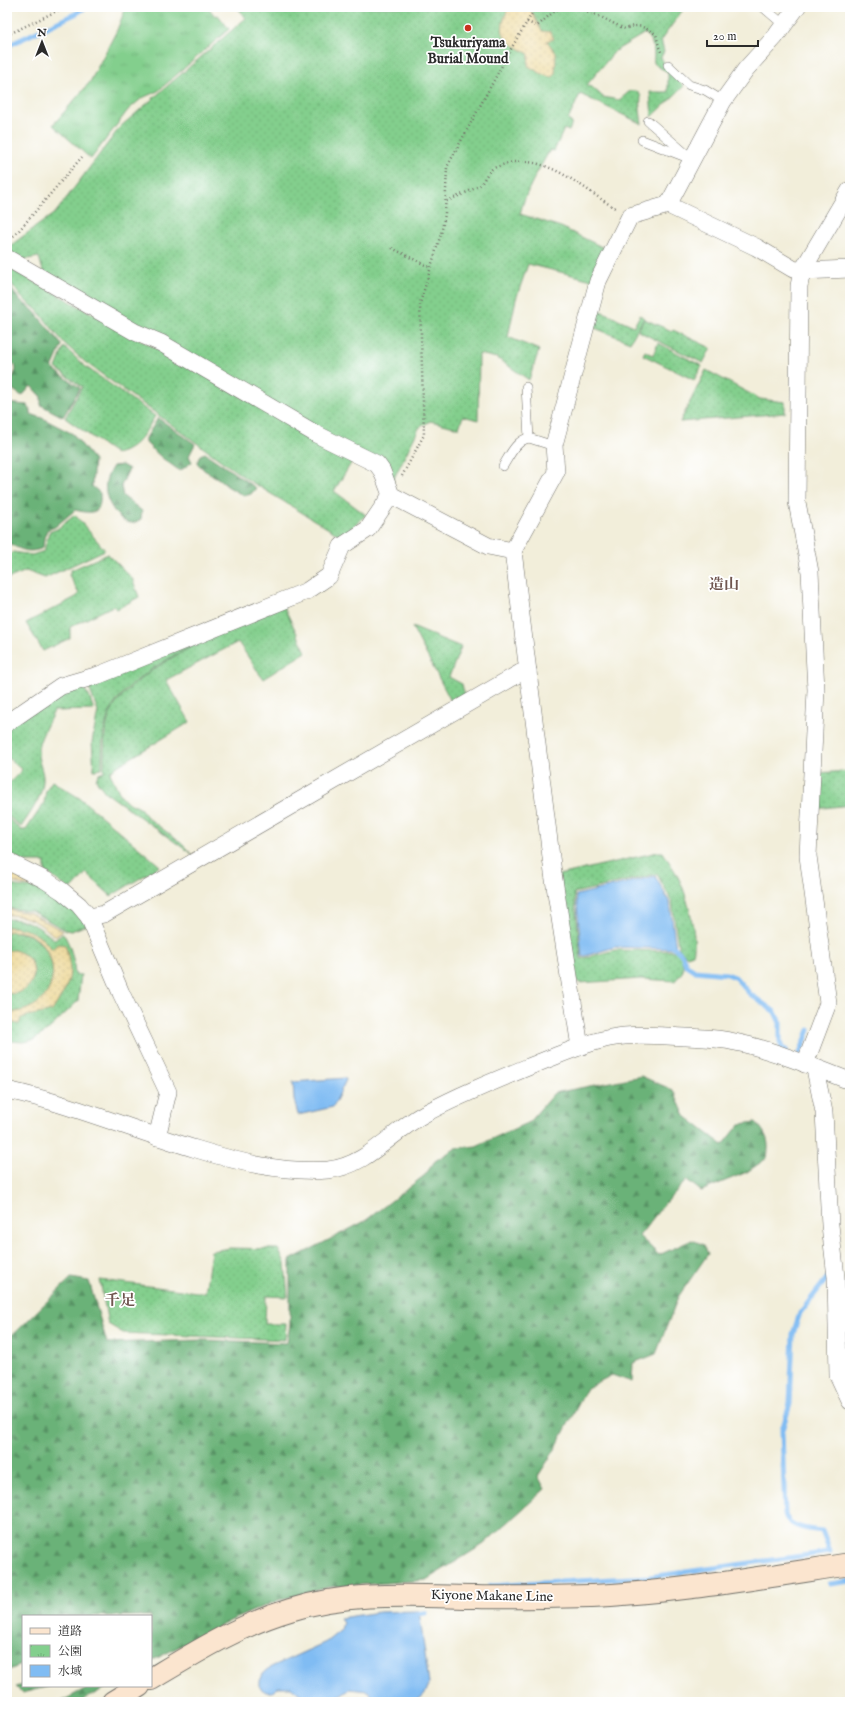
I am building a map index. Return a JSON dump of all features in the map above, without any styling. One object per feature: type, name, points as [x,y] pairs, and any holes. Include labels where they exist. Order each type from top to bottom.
[{"type":"main road","name":"Kiyone Makane Line","points":[[152,1678],[227,1634],[258,1620],[297,1608],[346,1598],[402,1595],[559,1597],[640,1594],[850,1564]]},
{"type":"main road","points":[[113,1702],[137,1687]]},
{"type":"street","points":[[668,205],[724,101],[746,69],[784,25],[796,7]]},
{"type":"street","points":[[850,190],[798,270],[797,502],[810,572],[816,690],[808,856],[828,1003],[810,1066],[824,1112],[830,1225],[836,1277],[838,1375],[850,1400]]},
{"type":"street","points":[[580,1047],[553,873],[513,552],[556,472],[554,446],[598,281],[630,216],[668,205],[756,247],[798,270],[850,269]]},
{"type":"street","points":[[7,258],[135,332],[161,343],[316,434],[377,464],[395,488],[488,546],[513,552]]},
{"type":"street","points":[[7,723],[61,686],[99,675],[307,591],[329,576],[342,546],[368,529],[395,488]]},
{"type":"street","points":[[89,917],[104,914],[520,673],[528,671]]},
{"type":"street","points":[[7,859],[10,863],[62,891],[79,905],[89,917],[121,993],[168,1092],[157,1137]]},
{"type":"street","points":[[7,1090],[68,1106],[157,1137],[256,1165],[300,1170],[329,1170],[350,1165],[364,1158],[422,1115],[472,1090],[580,1047],[610,1038],[630,1035],[721,1040],[749,1045],[850,1081]]},
{"type":"lane","points":[[763,7],[784,25]]},
{"type":"lane","points":[[668,65],[689,85],[705,90],[724,101]]},
{"type":"lane","points":[[648,121],[693,160]]},
{"type":"lane","points":[[642,140],[693,160]]},
{"type":"lane","points":[[526,388],[529,438]]},
{"type":"lane","points":[[503,466],[519,442],[524,439],[529,438],[554,446]]},
{"type":"path","points":[[7,35],[64,7]]},
{"type":"path","points":[[395,488],[424,435],[420,303],[441,234],[447,201],[447,167],[536,7]]},
{"type":"path","points":[[527,22],[537,26],[553,13],[565,7],[580,10],[625,29],[635,25],[644,27],[656,34],[658,47],[668,65]]},
{"type":"path","points":[[7,242],[16,234],[82,157]]},
{"type":"path","points":[[447,201],[479,186],[490,170],[511,162],[528,162],[552,169],[569,177],[592,194],[630,216]]},
{"type":"path","points":[[392,248],[431,268]]},
{"type":"green space","points":[[126,7],[208,7],[215,16],[218,15],[229,29],[158,91],[142,98],[128,110],[91,159],[53,125],[90,82],[117,30]]},
{"type":"green space","points":[[237,7],[685,7],[661,40],[664,52],[661,57],[666,67],[684,86],[652,117],[650,92],[668,92],[668,72],[655,64],[652,45],[645,33],[615,51],[586,86],[592,87],[603,97],[619,100],[630,91],[637,91],[641,96],[640,110],[642,124],[580,94],[568,120],[572,123],[569,131],[564,129],[554,151],[550,150],[533,181],[523,205],[520,214],[561,227],[606,249],[592,280],[528,264],[516,299],[508,337],[539,350],[529,380],[497,358],[479,354],[478,420],[463,416],[459,428],[430,421],[419,428],[392,482],[319,430],[43,271],[39,257],[22,260],[7,253],[7,248],[56,212],[120,127],[246,18]]},
{"type":"green space","points":[[7,267],[355,457],[334,491],[366,515],[342,537],[245,478],[85,362],[64,343],[37,310],[22,298],[7,278]]},
{"type":"green space","points":[[7,283],[19,299],[34,311],[62,345],[52,368],[80,388],[63,417],[41,405],[41,397],[31,386],[22,396],[9,387],[16,370],[15,364],[7,372]]},
{"type":"green space","points":[[596,309],[634,326],[640,315],[644,318],[630,342],[590,326]]},
{"type":"green space","points":[[644,319],[672,331],[673,330],[711,348],[703,363],[638,331]]},
{"type":"green space","points":[[658,343],[702,366],[694,380],[643,355],[645,351],[653,355]]},
{"type":"green space","points":[[64,347],[86,367],[155,416],[148,429],[129,449],[116,454],[65,418],[82,387],[56,368]]},
{"type":"green space","points":[[706,370],[760,399],[785,402],[785,413],[680,422]]},
{"type":"green space","points":[[7,403],[27,405],[31,414],[73,434],[94,460],[92,486],[100,493],[99,506],[95,511],[86,512],[75,510],[55,527],[47,530],[43,548],[33,551],[20,549],[7,542]]},
{"type":"green space","points":[[158,418],[195,444],[189,456],[192,462],[180,471],[162,458],[146,443],[146,438]]},
{"type":"green space","points":[[205,453],[256,488],[251,494],[244,496],[227,486],[204,470],[197,463],[200,455]]},
{"type":"green space","points":[[122,465],[129,469],[121,486],[123,496],[142,511],[141,519],[134,523],[123,520],[119,517],[107,497],[107,478],[113,466]]},
{"type":"green space","points":[[75,515],[105,550],[45,578],[26,571],[7,579],[7,557],[13,552],[32,555],[44,551],[49,532],[57,529]]},
{"type":"green space","points":[[108,554],[132,578],[139,597],[117,609],[113,606],[70,627],[70,638],[43,651],[26,623],[76,597],[79,594],[69,575],[71,570]]},
{"type":"green space","points":[[283,605],[306,652],[263,679],[238,642],[166,680],[190,722],[111,770],[110,773],[125,801],[140,808],[148,818],[180,842],[193,855],[105,792],[96,780],[98,774],[104,772],[104,742],[108,719],[123,695],[141,678],[163,663],[214,636]]},
{"type":"green space","points":[[412,627],[461,647],[449,677],[462,684],[465,697],[452,703]]},
{"type":"green space","points":[[203,640],[178,653],[151,670],[126,690],[117,701],[107,719],[102,748],[102,769],[94,770],[92,742],[98,711],[87,683]]},
{"type":"green space","points":[[80,683],[89,696],[94,710],[54,711],[41,738],[38,748],[38,757],[43,777],[41,793],[21,827],[7,815],[7,785],[22,770],[7,757],[7,727]]},
{"type":"green space","points":[[850,771],[850,805],[815,809],[816,773]]},
{"type":"green space","points":[[52,781],[81,799],[160,866],[111,896],[86,873],[74,887],[69,889],[45,871],[45,862],[22,862],[7,851],[7,817],[21,830],[26,830],[44,803],[46,790]]},
{"type":"green space","points":[[663,852],[682,886],[693,927],[693,954],[687,956],[680,950],[672,902],[657,874],[574,893],[581,959],[615,950],[676,951],[683,962],[683,971],[675,981],[641,979],[579,983],[573,977],[559,875]]},
{"type":"green space","points":[[7,868],[57,894],[87,925],[71,931],[65,930],[31,911],[7,908],[7,885],[41,889]]},
{"type":"green space","points":[[7,919],[21,920],[33,924],[55,940],[63,933],[72,953],[75,975],[81,975],[78,1001],[47,1031],[33,1040],[24,1042],[10,1041],[11,1026],[7,1025],[7,1022],[19,1024],[20,1018],[34,1013],[43,1013],[67,987],[58,964],[48,945],[32,932],[7,927]]},
{"type":"green space","points":[[12,931],[32,937],[45,948],[52,966],[52,975],[51,984],[42,1001],[31,1009],[7,1013],[7,993],[12,994],[34,977],[33,965],[27,957],[19,952],[7,951],[7,932]]},
{"type":"green space","points":[[641,1076],[673,1090],[685,1116],[723,1145],[740,1124],[756,1122],[767,1138],[768,1147],[767,1158],[747,1172],[701,1191],[687,1180],[665,1203],[639,1236],[659,1255],[692,1240],[704,1245],[708,1254],[678,1297],[656,1354],[633,1363],[632,1382],[612,1375],[587,1388],[554,1451],[538,1476],[545,1489],[484,1544],[426,1580],[330,1587],[279,1600],[232,1620],[152,1660],[152,1615],[22,1615],[22,1664],[7,1671],[7,1336],[16,1332],[71,1278],[89,1281],[107,1343],[202,1340],[287,1343],[290,1324],[290,1260],[365,1221],[425,1175],[435,1161],[456,1148],[476,1146],[529,1122],[554,1093]]},
{"type":"green space","points":[[230,1248],[278,1249],[285,1263],[288,1297],[266,1296],[265,1324],[286,1324],[285,1340],[123,1333],[108,1324],[100,1280],[205,1293],[211,1251]]},
{"type":"green space","points":[[22,1685],[22,1687],[46,1687],[22,1693],[16,1687]]},
{"type":"green space","points":[[106,1687],[80,1702],[60,1702],[85,1689]]},
{"type":"sand","points":[[513,7],[529,7],[542,31],[550,32],[554,39],[547,41],[556,53],[555,74],[553,77],[546,76],[528,66],[529,54],[514,45],[505,37],[503,32],[504,18],[508,9]]},
{"type":"sand","points":[[7,869],[37,888],[7,881]]},
{"type":"sand","points":[[7,909],[30,913],[63,931],[55,937],[39,924],[27,918],[7,915]]},
{"type":"sand","points":[[7,927],[32,932],[52,949],[58,944],[65,945],[70,965],[69,980],[63,994],[52,1011],[21,1018],[19,1024],[7,1022],[7,1013],[29,1008],[43,998],[51,984],[52,968],[48,953],[39,940],[25,933],[7,932]]},
{"type":"sand","points":[[13,950],[23,954],[30,960],[33,968],[33,976],[31,983],[25,989],[17,993],[7,993],[7,951]]},
{"type":"water","points":[[655,876],[670,903],[676,949],[615,947],[582,957],[576,895]]},
{"type":"water","points":[[345,1078],[346,1080],[333,1107],[298,1115],[294,1099],[293,1082]]},
{"type":"water","points":[[419,1611],[429,1683],[422,1697],[416,1700],[401,1703],[376,1702],[368,1691],[349,1689],[330,1702],[311,1702],[291,1687],[277,1687],[273,1692],[266,1692],[260,1688],[260,1681],[263,1674],[271,1667],[326,1642],[341,1630],[343,1622],[340,1618],[379,1612]]},
{"type":"waterway","points":[[7,46],[77,13],[86,7]]},
{"type":"waterway","points":[[845,188],[850,179]]},
{"type":"waterway","points":[[673,946],[682,955],[686,965],[695,971],[727,974],[735,977],[750,994],[775,1012],[780,1023],[780,1042],[782,1048],[786,1050]]},
{"type":"waterway","points":[[800,1053],[809,1030]]},
{"type":"waterway","points":[[490,1586],[649,1577],[830,1552],[822,1531],[796,1526],[791,1523],[785,1515],[782,1430],[790,1404],[793,1334],[800,1313],[828,1277]]},
{"type":"waterway","points":[[842,1286],[850,1288]]},
{"type":"waterway","points":[[830,1584],[850,1581]]},
{"type":"waterway","points":[[414,1614],[425,1613]]},
{"type":"place","name":"Tsukuriyama Burial Mound","points":[[468,28]]},
{"type":"district","name":"造山","points":[[724,584]]},
{"type":"district","name":"千足","points":[[120,1300]]}]
